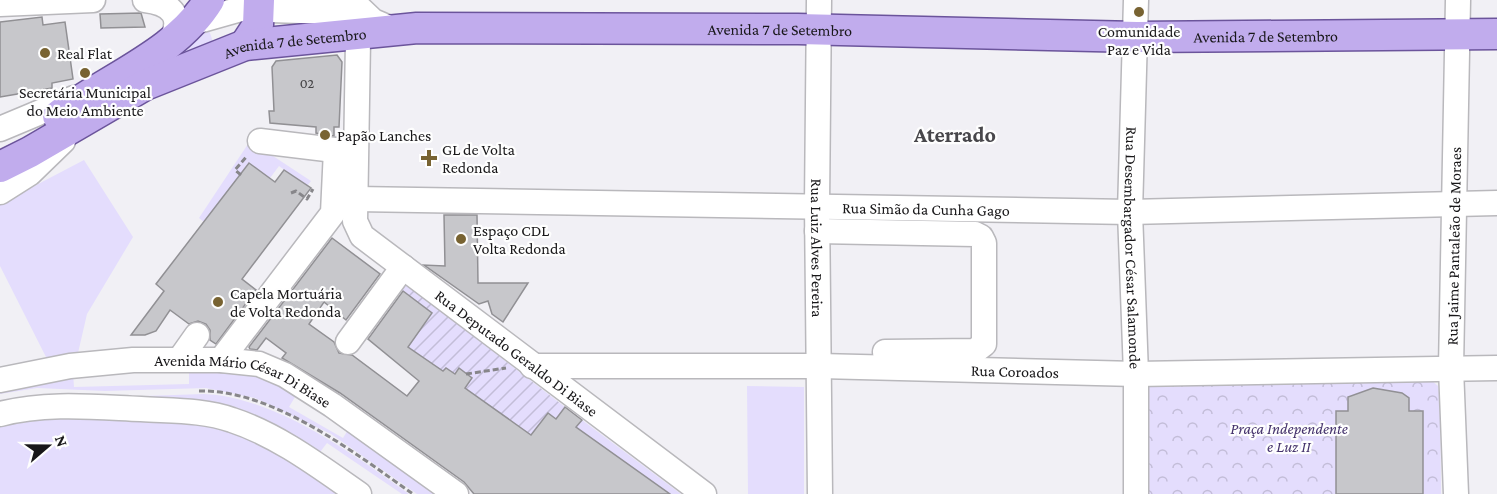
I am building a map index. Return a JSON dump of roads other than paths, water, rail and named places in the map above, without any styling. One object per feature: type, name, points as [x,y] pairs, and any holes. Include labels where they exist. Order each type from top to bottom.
[{"type":"main road","points":[[245,45],[256,31],[259,5]]},
{"type":"main road","name":"Avenida 7 de Setembro","points":[[13,144],[169,43],[202,11]]},
{"type":"main road","name":"Avenida 7 de Setembro","points":[[13,144],[82,122],[145,85],[245,45],[406,29],[819,30],[1137,37],[1497,34]]},
{"type":"main road","points":[[0,167],[13,144]]},
{"type":"street","points":[[0,4],[93,0]]},
{"type":"street","points":[[145,0],[162,3],[173,12],[176,27],[169,43]]},
{"type":"street","name":"Rua Luiz Alves Pereira","points":[[819,0],[817,231],[820,494]]},
{"type":"street","name":"Rua Desembargador César Salamonde","points":[[1136,0],[1137,37],[1130,212],[1136,374],[1136,494]]},
{"type":"street","name":"Rua Jaime Pantaleão de Moraes","points":[[1456,494],[1451,368],[1456,203],[1458,0]]},
{"type":"street","points":[[345,4],[373,21],[406,29]]},
{"type":"street","points":[[221,360],[333,213],[336,151],[359,56],[356,35],[347,22],[345,4]]},
{"type":"street","name":"Avenida 7 de Setembro","points":[[202,11],[240,9],[259,5],[345,4]]},
{"type":"street","name":"Avenida 7 de Setembro","points":[[0,192],[30,173],[82,122]]},
{"type":"street","points":[[260,141],[336,151]]},
{"type":"street","name":"Rua Deputado Geraldo Di Biase","points":[[336,151],[356,199],[355,221],[359,232],[524,366],[704,494]]},
{"type":"street","name":"Rua Simão da Cunha Gago","points":[[356,199],[1130,212],[1497,203]]},
{"type":"street","points":[[817,231],[975,234],[981,237],[984,243],[984,344],[981,349],[819,360]]},
{"type":"street","points":[[348,342],[403,267]]},
{"type":"street","points":[[180,360],[197,335]]},
{"type":"street","name":"Avenida Mário César Di Biase","points":[[0,380],[95,363],[221,360],[259,364],[285,375],[367,429],[456,494]]},
{"type":"street","name":"Rua Coroados","points":[[524,366],[819,360],[1136,374],[1497,368]]},
{"type":"street","points":[[0,414],[34,407],[71,406],[195,412],[222,417],[266,435],[359,494]]},
{"type":"place","name":"Comunidade Paz e Vida","points":[[1139,12]]},
{"type":"place","name":"Real Flat","points":[[45,53]]},
{"type":"place","name":"Secretária Municipal do Meio Ambiente","points":[[85,73]]},
{"type":"place","name":"Papão Lanches","points":[[325,135]]},
{"type":"place","name":"GL de Volta Redonda","points":[[429,158]]},
{"type":"place","name":"Espaço CDL Volta Redonda","points":[[461,239]]},
{"type":"place","name":"Capela Mortuária de Volta Redonda","points":[[218,302]]},
{"type":"district","name":"Aterrado","points":[[955,134]]},
{"type":"park label","name":"Praça Independente e Luz II","points":[[1289,437]]}]
